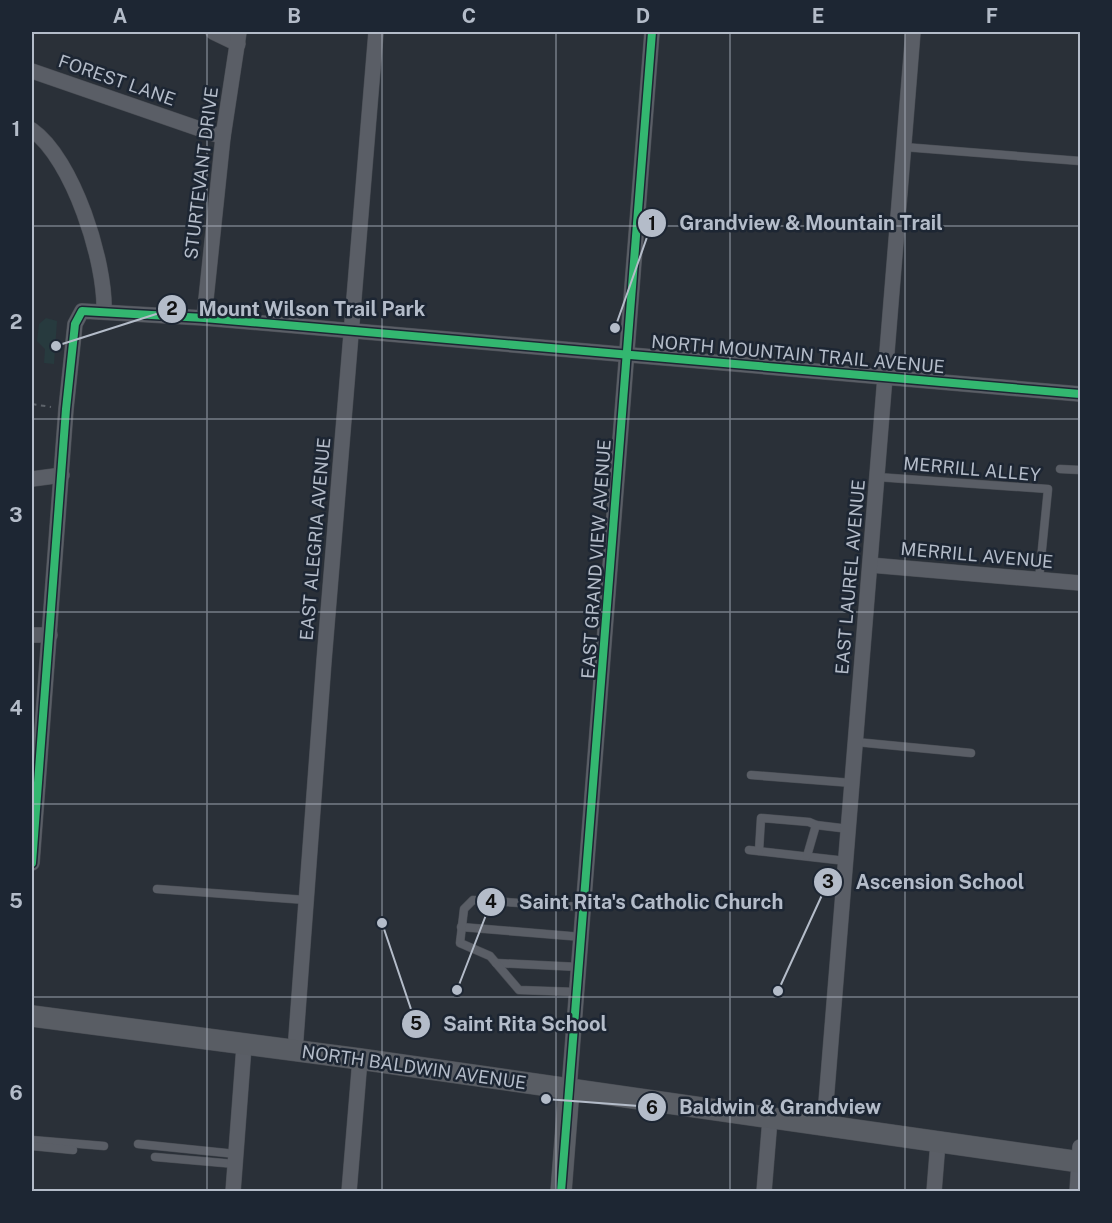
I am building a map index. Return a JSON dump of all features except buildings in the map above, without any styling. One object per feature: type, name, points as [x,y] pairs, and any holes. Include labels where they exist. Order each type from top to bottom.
[{"type":"street","points":[[213,32],[239,38]]},
{"type":"street","name":"EAST ALEGRIA AVENUE","points":[[295,1051],[376,32]]},
{"type":"street","name":"EAST GRAND VIEW AVENUE","points":[[569,1089],[652,32]]},
{"type":"street","name":"EAST LAUREL AVENUE","points":[[824,1126],[913,32]]},
{"type":"street","name":"STURTEVANT DRIVE","points":[[204,318],[223,137],[239,38]]},
{"type":"street","name":"FOREST LANE","points":[[32,71],[223,137]]},
{"type":"street","points":[[32,130],[41,136],[56,156],[75,194],[90,232],[101,275],[105,293],[104,312]]},
{"type":"street","name":"NORTH MOUNTAIN TRAIL AVENUE","points":[[66,409],[75,324],[82,311],[204,318],[1080,394]]},
{"type":"street","points":[[32,863],[66,409]]},
{"type":"street","points":[[32,479],[62,475]]},
{"type":"street","name":"MERRILL AVENUE","points":[[870,566],[1080,583]]},
{"type":"street","points":[[32,635],[50,635]]},
{"type":"street","name":"NORTH BALDWIN AVENUE","points":[[32,1016],[244,1046],[360,1059],[938,1142],[1080,1157]]},
{"type":"street","points":[[233,1191],[244,1046]]},
{"type":"street","points":[[349,1191],[360,1059]]},
{"type":"street","points":[[561,1191],[569,1089]]},
{"type":"street","points":[[764,1191],[770,1119]]},
{"type":"street","points":[[934,1191],[938,1142]]},
{"type":"street","points":[[1077,1191],[1080,1157]]},
{"type":"lane","points":[[904,147],[1080,161]]},
{"type":"lane","points":[[1060,469],[1080,470]]},
{"type":"lane","name":"MERRILL ALLEY","points":[[877,477],[1048,489],[1039,579]]},
{"type":"lane","points":[[856,742],[971,753]]},
{"type":"lane","points":[[751,775],[852,783]]},
{"type":"lane","points":[[759,851],[761,818],[809,822],[849,829]]},
{"type":"lane","points":[[807,856],[816,825]]},
{"type":"lane","points":[[749,850],[846,861]]},
{"type":"lane","points":[[157,889],[306,900]]},
{"type":"lane","points":[[577,992],[519,990],[490,956],[459,943],[464,909],[473,900],[584,907]]},
{"type":"lane","points":[[461,927],[582,937]]},
{"type":"lane","points":[[496,963],[579,966]]},
{"type":"lane","points":[[32,1140],[104,1146]]},
{"type":"lane","points":[[138,1144],[235,1159]]},
{"type":"lane","points":[[32,1146],[73,1150]]},
{"type":"lane","points":[[155,1157],[235,1159]]},
{"type":"path","points":[[32,404],[66,409]]},
{"type":"green space","points":[[46,318],[57,321],[54,364],[44,363],[45,349],[37,341],[39,324]]},
{"type":"cycle path","points":[[561,1192],[652,32]]},
{"type":"cycle path","points":[[32,863],[66,409],[75,324],[82,311],[204,318],[1080,394]]},
{"type":"place","name":"Grandview & Mountain Trail","points":[[615,328]]},
{"type":"place","name":"Mount Wilson Trail Park","points":[[56,346]]},
{"type":"place","name":"Saint Rita School","points":[[382,923]]},
{"type":"place","name":"Saint Rita's Catholic Church","points":[[457,990]]},
{"type":"place","name":"Ascension School","points":[[778,991]]},
{"type":"place","name":"Baldwin & Grandview","points":[[546,1099]]}]
